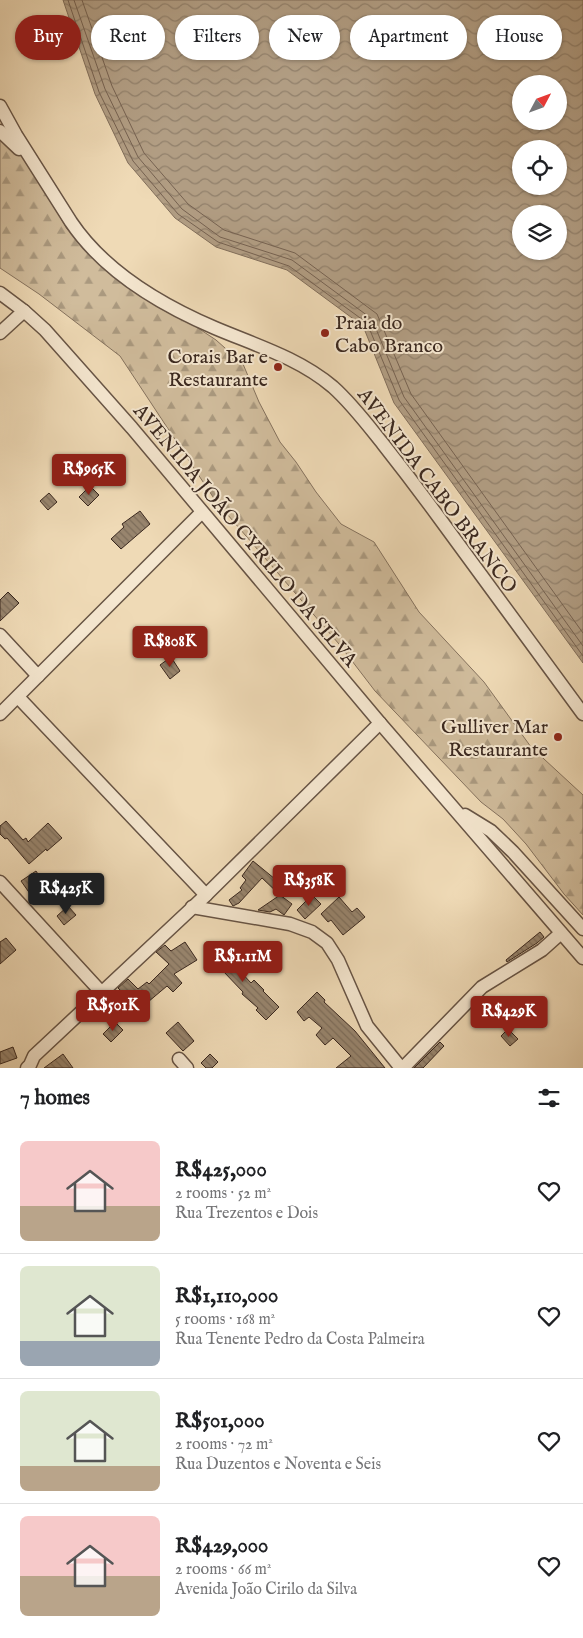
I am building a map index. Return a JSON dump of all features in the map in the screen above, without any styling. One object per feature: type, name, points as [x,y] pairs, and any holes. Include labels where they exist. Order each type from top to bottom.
[{"type":"street","name":"AVENIDA CABO BRANCO","points":[[0,106],[36,168],[80,235],[103,258],[133,283],[199,321],[267,348],[291,360],[326,382],[348,402],[426,499],[583,714]]},
{"type":"street","points":[[0,132],[36,168]]},
{"type":"street","name":"AVENIDA JOÃO CYRILO DA SILVA","points":[[0,293],[24,310],[132,428],[380,722],[583,958]]},
{"type":"street","points":[[0,333],[24,310]]},
{"type":"street","points":[[0,714],[202,512]]},
{"type":"street","points":[[0,635],[38,676]]},
{"type":"street","points":[[18,697],[206,894]]},
{"type":"street","points":[[29,1067],[34,1056],[206,894],[380,722]]},
{"type":"street","name":"AVENIDA JOÃO CYRILO DA SILVA","points":[[455,809],[497,836],[583,929]]},
{"type":"street","points":[[0,882],[102,993]]},
{"type":"street","points":[[192,907],[290,924],[312,932],[327,943],[338,960],[366,1026],[402,1068],[482,987],[542,950],[562,933]]},
{"type":"green space","points":[[0,137],[27,159],[67,229],[100,263],[216,340],[243,364],[259,402],[280,442],[341,524],[374,542],[419,612],[484,682],[531,747],[583,795],[583,915],[564,894],[526,844],[503,819],[481,802],[375,691],[339,644],[215,500],[120,356],[39,294],[0,268]]},
{"type":"water","points":[[63,0],[583,0],[583,663],[394,403],[363,326],[287,270],[216,247],[175,218],[128,163],[95,94],[81,53],[81,15],[68,15]]},
{"type":"building","points":[[90,486],[99,495],[88,506],[79,497]]},
{"type":"building","points":[[49,493],[57,502],[48,510],[40,501]]},
{"type":"building","points":[[140,511],[150,524],[121,549],[111,539],[124,527],[122,524]]},
{"type":"building","points":[[8,592],[19,603],[0,621],[0,600]]},
{"type":"building","points":[[171,657],[180,671],[170,679],[160,665]]},
{"type":"building","points":[[6,821],[23,840],[26,838],[28,842],[48,823],[62,838],[29,864],[7,838],[5,839],[0,834],[0,826]]},
{"type":"building","points":[[253,861],[286,888],[280,895],[262,878],[239,903],[233,906],[229,900],[242,890],[240,888],[246,880],[242,876]]},
{"type":"building","points":[[36,871],[47,888],[33,898],[21,881]]},
{"type":"building","points":[[280,895],[292,904],[284,915],[276,909],[270,912],[258,910]]},
{"type":"building","points":[[312,895],[321,904],[305,919],[297,910]]},
{"type":"building","points":[[339,897],[352,912],[357,908],[365,917],[343,935],[331,920],[328,922],[321,914]]},
{"type":"building","points":[[68,906],[76,915],[64,925],[57,916]]},
{"type":"building","points":[[540,932],[544,937],[507,962],[506,960]]},
{"type":"building","points":[[6,938],[16,950],[0,964],[0,942]]},
{"type":"building","points":[[185,942],[197,960],[174,974],[182,983],[173,992],[167,986],[148,1002],[142,994],[118,1015],[108,1004],[122,992],[118,988],[128,979],[138,989],[147,982],[149,984],[169,964],[156,952],[165,945],[171,951]]},
{"type":"building","points":[[216,945],[251,983],[254,980],[279,1007],[266,1020],[256,1010],[258,1008],[242,994],[243,992],[223,971],[221,973],[205,956]]},
{"type":"building","points":[[317,992],[325,1000],[324,1002],[355,1031],[385,1068],[336,1068],[351,1056],[333,1038],[325,1045],[316,1035],[322,1028],[309,1017],[304,1021],[297,1012]]},
{"type":"building","points":[[115,1022],[123,1030],[111,1042],[103,1034]]},
{"type":"building","points":[[178,1022],[194,1041],[183,1051],[166,1033]]},
{"type":"building","points":[[508,1029],[518,1039],[510,1046],[501,1036]]},
{"type":"building","points":[[440,1042],[444,1046],[423,1068],[414,1068]]},
{"type":"building","points":[[13,1047],[17,1058],[0,1064],[0,1052]]},
{"type":"building","points":[[63,1054],[73,1068],[44,1068]]},
{"type":"building","points":[[210,1054],[218,1062],[212,1068],[206,1068],[201,1063]]},
{"type":"place","name":"Praia do Cabo Branco","points":[[325,333]]},
{"type":"place","name":"Corais Bar e Restaurante","points":[[278,367]]},
{"type":"place","name":"Gulliver Mar Restaurante","points":[[558,737]]}]
